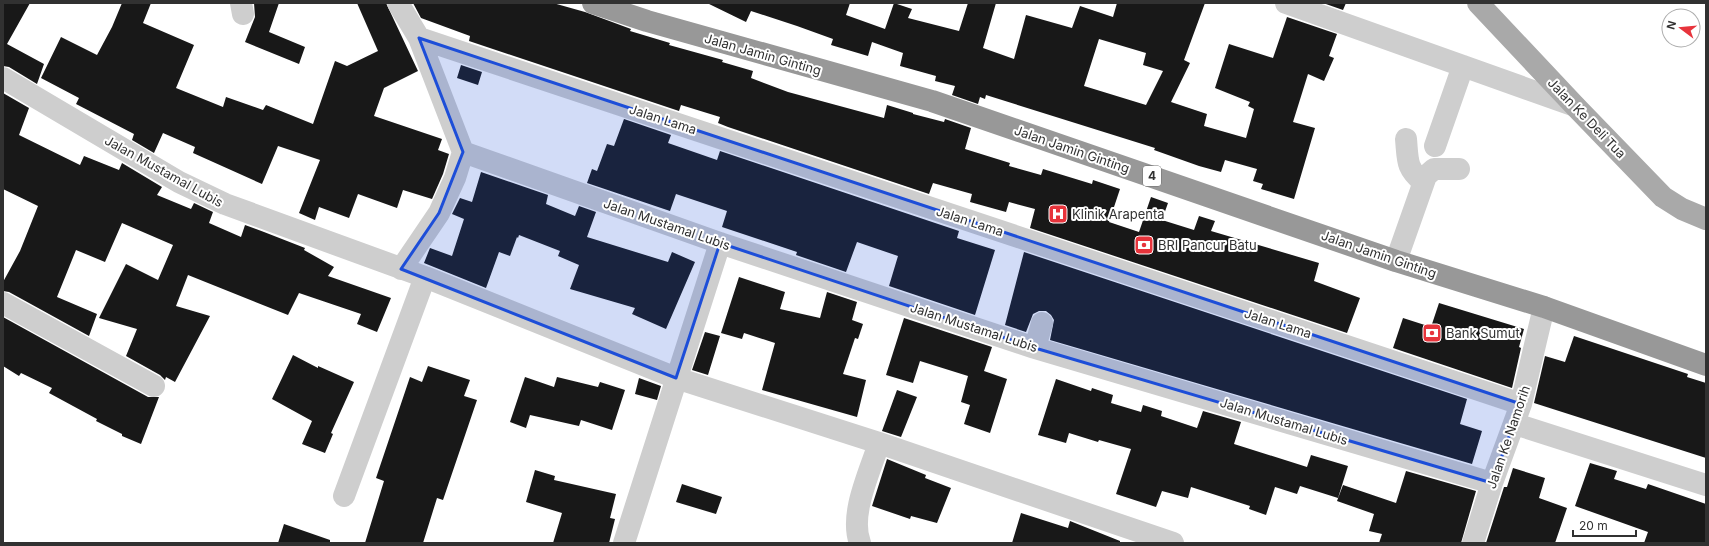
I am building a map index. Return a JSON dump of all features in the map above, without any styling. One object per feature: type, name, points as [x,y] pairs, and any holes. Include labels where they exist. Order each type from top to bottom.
[{"type":"highway","name":"Jalan Jamin Ginting","points":[[593,3],[647,21],[932,101],[1396,261],[1544,307],[1706,365]]},
{"type":"main road","name":"Jalan Ke Deli Tua","points":[[1478,3],[1575,106],[1664,197],[1682,209],[1706,219]]},
{"type":"street","points":[[398,3],[419,38],[463,152],[454,178],[439,212],[401,269]]},
{"type":"street","points":[[1286,3],[1575,106]]},
{"type":"street","name":"Jalan Lama","points":[[419,38],[1518,414],[1706,485]]},
{"type":"street","points":[[1435,146],[1463,66]]},
{"type":"street","name":"Jalan Mustamal Lubis","points":[[3,78],[180,182],[225,204],[425,278],[676,378],[879,443],[1174,543]]},
{"type":"street","points":[[1406,140],[1406,158],[1411,170],[1423,182]]},
{"type":"street","name":"Jalan Mustamal Lubis","points":[[463,152],[720,243],[1035,348],[1492,483]]},
{"type":"street","points":[[1396,261],[1426,176],[1434,169],[1459,170]]},
{"type":"street","points":[[624,543],[720,243]]},
{"type":"street","points":[[344,496],[425,278]]},
{"type":"street","points":[[3,303],[154,386]]},
{"type":"street","name":"Jalan Ke Namorih","points":[[1474,543],[1492,483],[1518,414],[1544,307]]},
{"type":"street","points":[[1035,348],[1042,323]]},
{"type":"street","points":[[860,543],[857,534],[860,502],[879,443]]},
{"type":"highlighted area","points":[[419,38],[1521,404],[1492,483],[1035,348],[720,243],[676,378],[401,269],[439,213],[463,152]]},
{"type":"building","points":[[3,3],[30,3],[7,44],[44,64],[37,84],[9,67],[3,66]]},
{"type":"building","points":[[122,3],[151,3],[143,23],[194,45],[176,88],[223,107],[226,97],[263,110],[266,105],[313,124],[335,61],[347,66],[378,51],[357,3],[386,3],[418,71],[384,88],[374,116],[442,139],[438,150],[449,154],[443,174],[432,199],[403,190],[397,208],[358,194],[349,218],[319,207],[315,220],[299,213],[320,160],[278,146],[262,184],[193,153],[195,147],[163,133],[154,153],[132,140],[134,134],[76,104],[79,98],[41,78],[61,37],[97,55],[112,27]]},
{"type":"building","points":[[254,3],[279,3],[269,32],[305,47],[299,64],[245,42],[255,17]]},
{"type":"building","points":[[413,3],[553,3],[585,12],[631,29],[630,31],[670,43],[669,45],[723,60],[722,62],[753,71],[751,78],[788,92],[884,118],[887,105],[944,122],[945,119],[971,128],[965,149],[1010,163],[1009,166],[1041,175],[1043,169],[1092,184],[1093,180],[1120,189],[1109,222],[1139,232],[1151,197],[1168,203],[1162,220],[1194,230],[1199,216],[1215,221],[1211,231],[1319,263],[1314,281],[1360,298],[1347,333],[1030,228],[1035,209],[1009,202],[1006,212],[970,202],[972,194],[933,183],[929,194],[728,127],[718,123],[720,117],[681,105],[679,111],[469,41],[470,36],[421,18]]},
{"type":"building","points":[[707,3],[850,3],[846,15],[885,29],[894,3],[912,9],[908,18],[959,31],[968,3],[996,3],[983,48],[1014,59],[1026,15],[1072,28],[1080,6],[1113,17],[1117,3],[1205,3],[1184,60],[1190,63],[1171,102],[1207,114],[1204,126],[1246,138],[1254,109],[1248,106],[1250,102],[1215,88],[1229,44],[1273,58],[1287,17],[1337,34],[1329,56],[1334,58],[1324,81],[1308,74],[1293,122],[1315,128],[1294,199],[1261,189],[1263,184],[1253,181],[1257,169],[1225,160],[1221,172],[1154,150],[1155,148],[986,95],[985,99],[980,97],[978,104],[952,95],[955,86],[935,81],[936,76],[900,66],[903,53],[872,42],[868,56],[831,45],[833,39],[751,11],[746,22]],"holes":[[[1099,39],[1146,53],[1143,65],[1163,71],[1146,105],[1084,86]]]},
{"type":"building","points":[[1323,3],[1346,3],[1343,10]]},
{"type":"building","points":[[461,65],[482,72],[478,85],[457,78]]},
{"type":"building","points":[[3,93],[29,108],[19,135],[80,165],[84,156],[119,170],[122,163],[162,187],[157,195],[191,209],[194,203],[213,212],[209,223],[241,237],[245,225],[305,248],[304,250],[334,267],[328,276],[391,298],[377,332],[357,324],[361,314],[299,293],[288,315],[188,275],[176,306],[210,316],[175,382],[166,377],[165,380],[160,375],[126,356],[137,329],[99,318],[126,264],[158,280],[173,245],[122,223],[105,262],[76,250],[57,297],[97,314],[89,336],[9,292],[3,291],[3,282],[20,251],[38,206],[3,189]]},
{"type":"building","points":[[624,119],[671,135],[668,143],[717,160],[720,151],[959,231],[957,238],[995,250],[975,315],[889,286],[898,256],[857,242],[846,272],[796,255],[797,252],[722,227],[727,211],[676,194],[670,211],[587,183],[592,169],[597,171],[607,144],[614,146]]},
{"type":"building","points":[[481,172],[548,195],[546,204],[575,216],[579,206],[596,212],[587,237],[668,262],[672,252],[695,262],[666,329],[632,314],[635,308],[570,289],[579,265],[558,256],[560,251],[519,235],[510,256],[499,252],[486,288],[424,263],[430,248],[452,256],[464,219],[452,214],[460,198],[472,202]]},
{"type":"building","points":[[1024,252],[1467,399],[1460,424],[1482,431],[1472,464],[1050,340],[1054,320],[1046,311],[1039,311],[1033,314],[1026,332],[1005,325]]},
{"type":"building","points":[[739,277],[785,292],[780,309],[820,318],[827,292],[857,302],[852,320],[863,324],[858,339],[855,338],[843,374],[866,380],[857,417],[762,390],[775,343],[744,333],[742,339],[721,333]]},
{"type":"building","points":[[1439,303],[1524,329],[1519,347],[1521,348],[1512,388],[1393,348],[1403,318],[1431,327]]},
{"type":"building","points":[[3,317],[148,397],[159,397],[141,444],[122,436],[122,434],[96,421],[97,419],[49,393],[52,388],[21,373],[19,376],[3,366]]},
{"type":"building","points":[[904,318],[992,347],[984,371],[1007,379],[990,433],[964,424],[970,405],[961,402],[968,376],[920,361],[913,383],[886,375]]},
{"type":"building","points":[[705,332],[720,336],[708,375],[692,370]]},
{"type":"building","points":[[1574,336],[1688,374],[1687,377],[1706,383],[1706,458],[1534,403],[1545,356],[1565,362]]},
{"type":"building","points":[[293,355],[318,368],[318,366],[354,382],[331,433],[333,434],[325,453],[302,444],[312,421],[272,399]]},
{"type":"building","points":[[428,366],[470,380],[464,396],[477,400],[443,500],[437,498],[423,543],[365,543],[384,481],[376,478],[410,377],[422,382]]},
{"type":"building","points":[[525,377],[554,387],[557,377],[598,387],[600,382],[625,390],[612,430],[581,420],[579,426],[530,415],[526,428],[510,422]]},
{"type":"building","points":[[639,378],[661,386],[657,400],[635,394]]},
{"type":"building","points":[[1056,379],[1091,391],[1092,388],[1113,395],[1111,403],[1141,412],[1143,405],[1162,411],[1161,416],[1197,428],[1203,411],[1241,422],[1234,444],[1307,467],[1311,455],[1348,466],[1338,498],[1300,486],[1297,494],[1275,487],[1266,515],[1249,509],[1250,506],[1191,487],[1188,498],[1162,491],[1156,507],[1116,494],[1131,449],[1099,440],[1098,442],[1069,433],[1066,443],[1038,435]]},
{"type":"building","points":[[897,390],[917,397],[901,437],[882,431]]},
{"type":"building","points":[[887,459],[926,475],[925,478],[951,488],[937,523],[911,516],[910,519],[872,506]]},
{"type":"building","points":[[1590,463],[1617,471],[1614,479],[1646,489],[1648,484],[1706,504],[1706,543],[1644,543],[1648,532],[1575,506]]},
{"type":"building","points":[[1513,468],[1545,478],[1539,498],[1567,508],[1555,543],[1486,543],[1504,487],[1507,487]]},
{"type":"building","points":[[535,470],[555,476],[554,480],[616,494],[610,518],[615,519],[609,543],[553,543],[562,513],[526,502]]},
{"type":"building","points":[[1406,471],[1476,491],[1461,543],[1379,543],[1382,534],[1369,531],[1374,514],[1337,501],[1343,485],[1396,503]]},
{"type":"building","points":[[682,484],[722,497],[716,514],[676,502]]},
{"type":"building","points":[[1021,513],[1068,528],[1070,521],[1120,541],[1120,543],[1012,543]]},
{"type":"building","points":[[284,524],[330,540],[330,543],[278,543]]},
{"type":"place","name":"Klinik Arapenta","points":[[1058,214]]},
{"type":"place","name":"BRI Pancur Batu","points":[[1144,245]]},
{"type":"place","name":"Bank Sumut","points":[[1432,333]]}]
